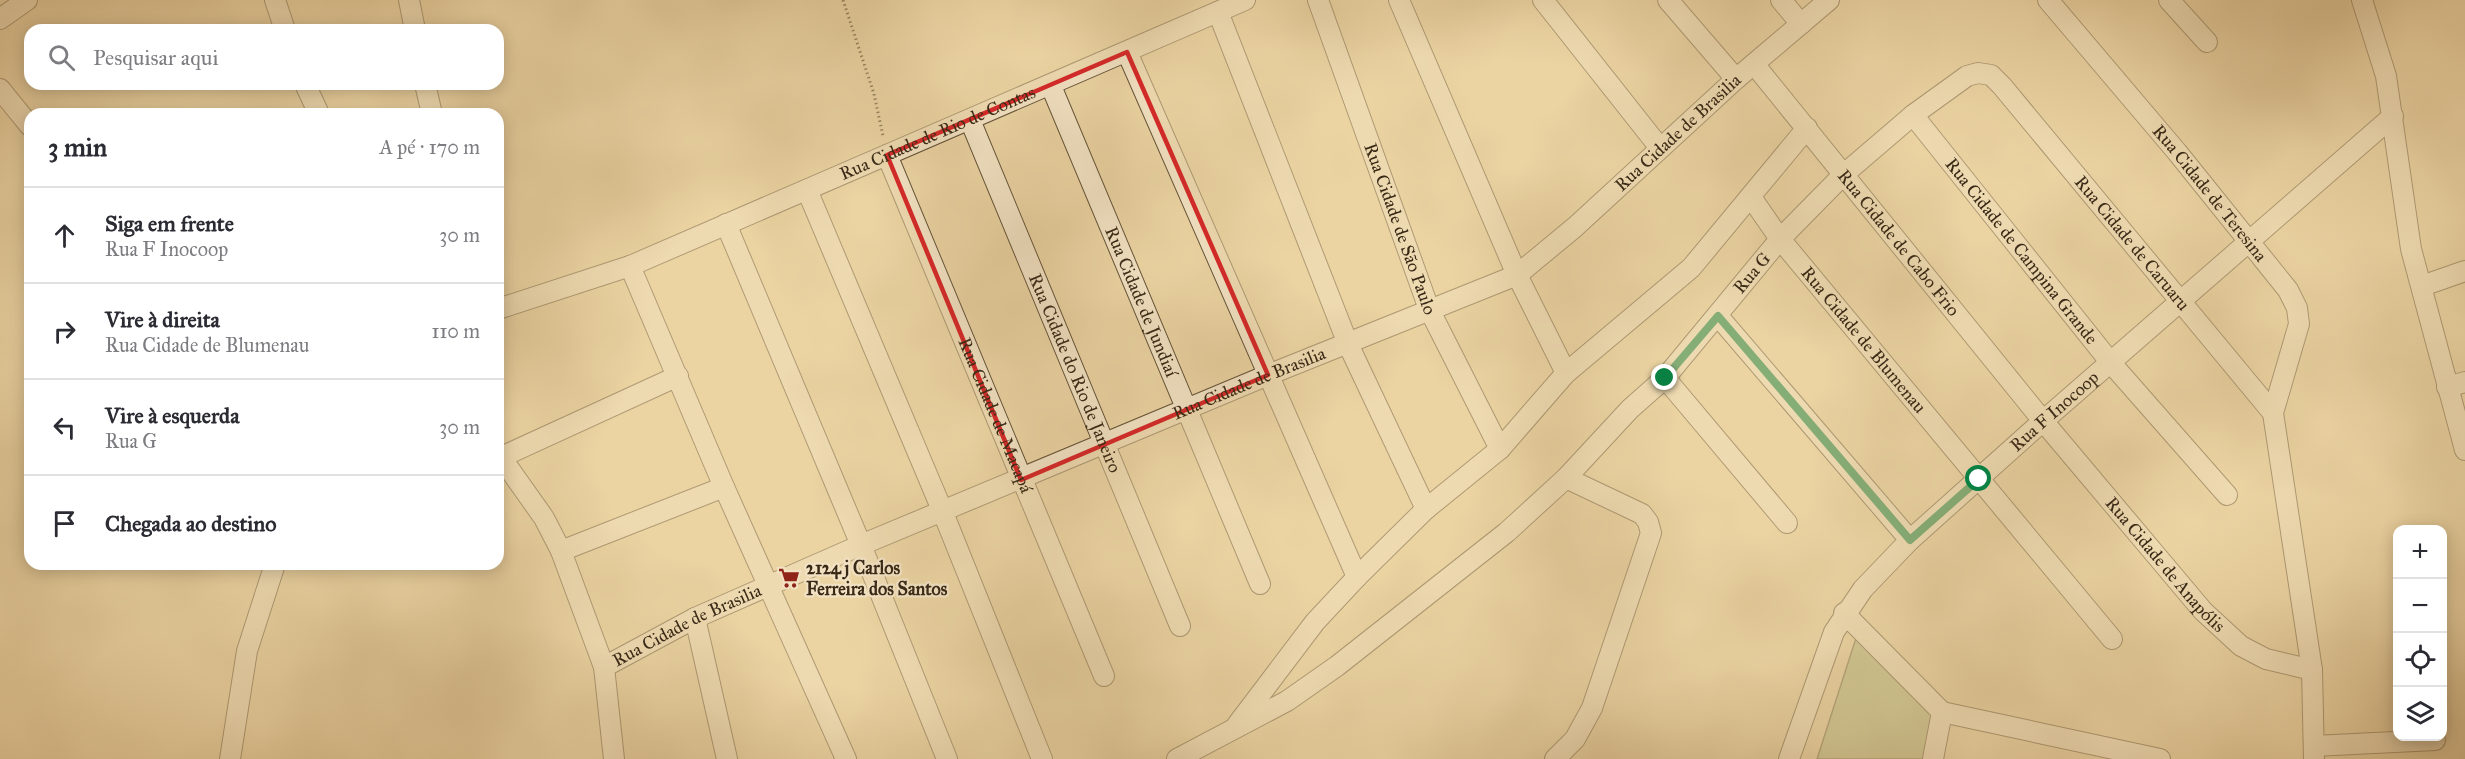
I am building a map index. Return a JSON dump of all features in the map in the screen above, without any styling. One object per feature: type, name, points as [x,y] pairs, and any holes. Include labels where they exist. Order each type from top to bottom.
[{"type":"street","points":[[0,19],[27,0]]},
{"type":"street","points":[[275,0],[283,24]]},
{"type":"street","points":[[409,0],[414,24]]},
{"type":"street","name":"Rua Cidade de Rio de Contas","points":[[504,307],[630,266],[1051,86],[1245,0]]},
{"type":"street","name":"Rua Cidade de São Paulo","points":[[1318,0],[1429,309],[1500,449]]},
{"type":"street","points":[[1399,0],[1517,276],[1566,373]]},
{"type":"street","points":[[1543,0],[1660,148]]},
{"type":"street","points":[[1668,0],[1736,79]]},
{"type":"street","points":[[1781,0],[1801,24]]},
{"type":"street","name":"Rua Cidade de Brasilia","points":[[604,666],[695,618],[942,510],[1021,480],[1106,442],[1188,411],[1268,375],[1429,309],[1517,276],[1575,227],[1736,79],[1829,0]]},
{"type":"street","name":"Rua Cidade de Teresina","points":[[2048,0],[2177,152],[2288,290],[2297,309],[2299,324],[2273,413]]},
{"type":"street","points":[[2169,0],[2207,42]]},
{"type":"street","points":[[2362,0],[2386,75],[2411,249],[2456,385],[2465,450]]},
{"type":"street","points":[[1218,12],[1348,344],[1426,509]]},
{"type":"street","points":[[1127,52],[1356,577]]},
{"type":"street","name":"Rua Cidade de Cabo Frio","points":[[1754,64],[2043,421]]},
{"type":"street","name":"Rua G","points":[[1177,759],[1287,701],[1337,666],[1507,532],[1566,478],[1598,440],[1665,378],[1780,239],[1843,175],[1913,115],[1967,76],[1978,73],[1991,75]]},
{"type":"street","name":"Rua Cidade de Caruaru","points":[[1991,75],[2273,413]]},
{"type":"street","name":"Rua Cidade de Jundiaí","points":[[1051,86],[1260,584]]},
{"type":"street","points":[[0,89],[24,119]]},
{"type":"street","points":[[308,90],[315,108]]},
{"type":"street","points":[[426,90],[431,108]]},
{"type":"street","name":"Rua Cidade de Campina Grande","points":[[1913,115],[2111,363],[2227,495]]},
{"type":"street","name":"Rua F Inocoop","points":[[1790,759],[1834,632],[1844,613],[1863,589],[1910,540],[2043,421],[2393,116]]},
{"type":"street","name":"Rua Cidade do Rio de Janeiro","points":[[970,120],[1106,442],[1180,626]]},
{"type":"street","points":[[1235,727],[1315,622],[1356,577],[1426,509],[1500,449],[1566,373],[1691,268],[1807,128]]},
{"type":"street","name":"Rua Cidade de Macapá","points":[[887,155],[1104,676]]},
{"type":"street","points":[[807,190],[942,510],[1042,759]]},
{"type":"street","name":"Rua Cidade de Blumenau","points":[[1751,197],[1780,239],[2112,639]]},
{"type":"street","points":[[726,224],[861,545],[946,759]]},
{"type":"street","points":[[630,266],[724,487],[846,759]]},
{"type":"street","points":[[2422,286],[2465,271]]},
{"type":"street","points":[[1718,316],[1910,540]]},
{"type":"street","points":[[504,453],[678,376]]},
{"type":"street","points":[[1665,378],[1787,523]]},
{"type":"street","points":[[2273,413],[2312,670],[2314,752],[2425,741]]},
{"type":"street","name":"Rua Cidade de Anapólis","points":[[2043,421],[2203,611],[2241,646],[2266,659],[2312,670]]},
{"type":"street","points":[[504,462],[544,518],[561,551],[604,666],[614,759]]},
{"type":"street","points":[[1555,759],[1575,739],[1592,708],[1651,533],[1648,522],[1642,514],[1566,478]]},
{"type":"street","points":[[561,551],[724,487]]},
{"type":"street","points":[[230,759],[247,651],[273,570]]},
{"type":"street","points":[[1844,613],[1942,712],[2160,759]]},
{"type":"street","points":[[695,618],[727,759]]},
{"type":"street","points":[[1933,759],[1942,712]]},
{"type":"path","points":[[843,0],[874,94],[887,155]]},
{"type":"highlighted area","points":[[1127,52],[1268,375],[1021,480],[887,155]]},
{"type":"green space","points":[[1857,635],[1939,711],[1929,759],[1817,759]]},
{"type":"place","name":"2124 j Carlos Ferreira dos Santos","points":[[789,578]]},
{"type":"route","points":[[1665,378],[1718,316],[1910,540],[1979,479]]}]
